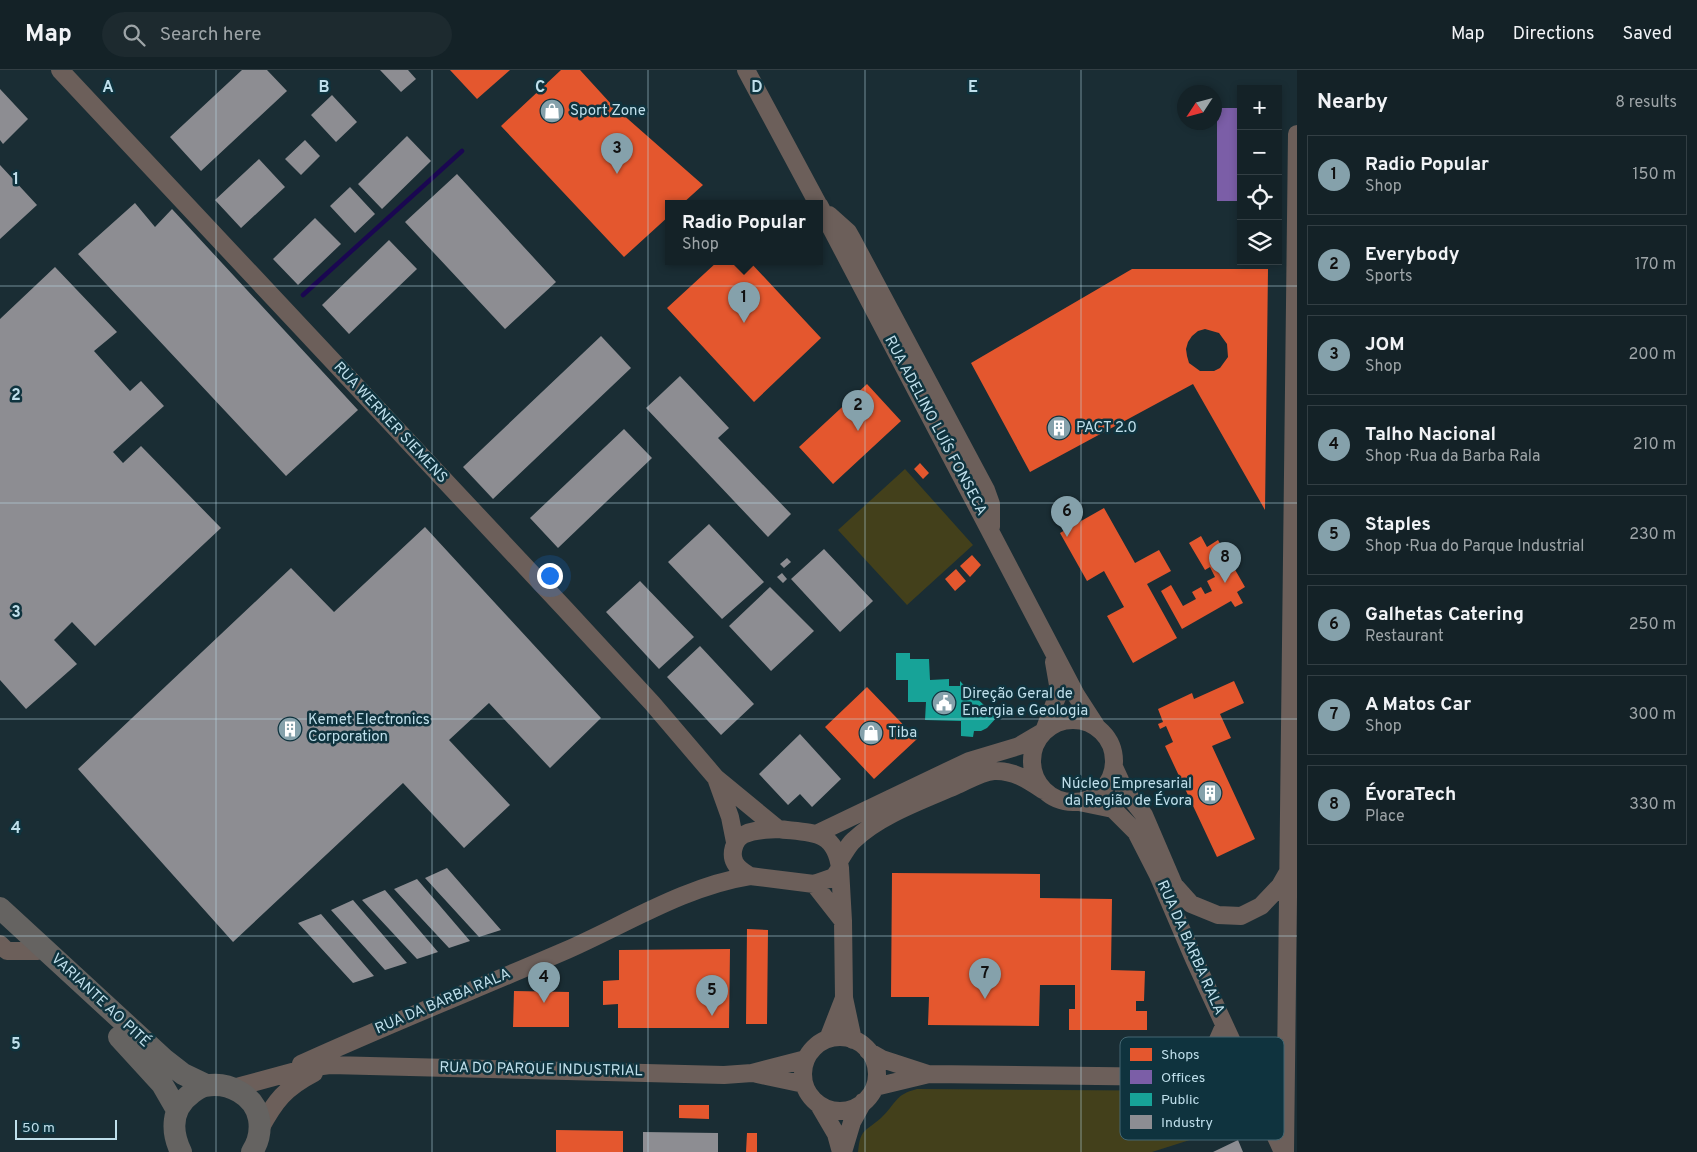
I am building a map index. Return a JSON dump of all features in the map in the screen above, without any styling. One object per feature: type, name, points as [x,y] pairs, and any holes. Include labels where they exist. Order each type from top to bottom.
[{"type":"main road","name":"VARIANTE AO PITÉ","points":[[0,909],[144,1063],[162,1084],[177,1110]]},
{"type":"main road","name":"VARIANTE AO PITÉ","points":[[0,909],[165,1060],[183,1074],[206,1086]]},
{"type":"main road","points":[[174,1148],[174,1124],[177,1110],[186,1098],[198,1089],[206,1086],[228,1086],[242,1092],[252,1103],[258,1114],[257,1144]]},
{"type":"street","name":"RUA WERNER SIEMENS","points":[[60,70],[652,702],[716,778],[778,829]]},
{"type":"street","name":"RUA ADELINO LUÍS FONSECA","points":[[746,70],[816,200]]},
{"type":"street","points":[[1284,1152],[1295,587],[1297,134]]},
{"type":"street","name":"RUA ADELINO LUÍS FONSECA","points":[[823,213],[1080,703],[1096,726]]},
{"type":"street","name":"RUA ADELINO LUÍS FONSECA","points":[[1044,731],[1057,697],[1058,685],[1051,647]]},
{"type":"street","points":[[816,834],[969,761],[1019,746],[1056,723],[1067,720],[1082,720],[1096,726],[1107,736],[1113,749],[1114,768],[1109,783],[1104,790],[1092,798],[1079,802],[1065,802],[1056,799],[1022,777],[1010,772],[993,771],[977,776],[901,810],[866,831],[853,841],[834,877],[814,884],[843,921]]},
{"type":"street","points":[[1044,731],[1033,749],[1032,763],[1036,779],[1044,791]]},
{"type":"street","points":[[1114,768],[1125,791],[1144,815],[1174,885],[1191,904],[1218,915],[1241,916],[1260,906],[1280,886],[1288,872]]},
{"type":"street","name":"RUA WERNER SIEMENS","points":[[716,778],[730,817],[735,842],[733,851],[734,862]]},
{"type":"street","name":"RUA DA BARBA RALA","points":[[1079,802],[1113,809],[1136,832],[1158,875],[1229,1037]]},
{"type":"street","points":[[735,842],[742,835],[756,830],[778,829],[816,834],[832,843],[838,854],[839,865],[843,921],[844,998],[854,1040]]},
{"type":"street","points":[[734,862],[750,876]]},
{"type":"street","name":"RUA DA BARBA RALA","points":[[702,888],[734,862]]},
{"type":"street","name":"RUA DA BARBA RALA","points":[[267,1080],[329,1051],[569,949],[702,888],[730,879],[750,876],[814,884]]},
{"type":"street","points":[[0,944],[7,950],[38,951]]},
{"type":"street","points":[[828,1039],[844,998]]},
{"type":"street","points":[[1220,1037],[1224,1026]]},
{"type":"street","points":[[842,1152],[836,1134],[804,1084],[803,1072],[806,1059],[812,1050],[828,1039],[841,1037],[854,1040],[882,1059],[928,1074]]},
{"type":"street","points":[[819,1105],[832,1110],[845,1111],[857,1107],[868,1099],[874,1087],[877,1074],[875,1062],[868,1051]]},
{"type":"street","name":"RUA DO PARQUE INDUSTRIAL","points":[[330,1065],[724,1075],[752,1073],[806,1059]]},
{"type":"street","points":[[257,1144],[272,1106],[288,1089],[330,1065]]},
{"type":"street","name":"RUA DA BARBA RALA","points":[[233,1088],[307,1068],[330,1065]]},
{"type":"street","name":"RUA DO PARQUE INDUSTRIAL","points":[[752,1073],[804,1084]]},
{"type":"street","points":[[874,1087],[928,1074],[1120,1076]]},
{"type":"street","points":[[842,1152],[852,1122],[864,1102]]},
{"type":"street","name":"RUA DA BARBA RALA","points":[[1278,1140],[1284,1152]]},
{"type":"shaded area","points":[[905,469],[973,545],[907,605],[838,530]]},
{"type":"shaded area","points":[[917,1089],[1120,1090],[1120,1140],[1190,1140],[1152,1152],[858,1152],[859,1142],[863,1133],[881,1118],[900,1097]]},
{"type":"building: Shops","points":[[450,70],[510,70],[477,99]]},
{"type":"building: Shops","points":[[561,70],[580,70],[612,105],[703,185],[686,200],[665,200],[665,220],[624,257],[501,126]]},
{"type":"building: Shops","points":[[714,265],[753,265],[821,338],[754,402],[667,308]]},
{"type":"building: Shops","name":"PACT 2.0","points":[[1132,269],[1268,269],[1265,510],[1193,384],[1030,472],[971,363]],"holes":[[[1205,329],[1219,333],[1227,344],[1228,357],[1220,368],[1214,371],[1200,371],[1189,363],[1186,349],[1188,342],[1198,331]]]},
{"type":"building: Shops","points":[[867,384],[901,421],[833,484],[799,447]]},
{"type":"building: Shops","points":[[920,463],[929,473],[923,479],[914,469]]},
{"type":"building: Shops","points":[[1104,508],[1135,563],[1159,550],[1171,571],[1147,584],[1177,638],[1133,663],[1107,616],[1124,607],[1104,571],[1087,581],[1060,533]]},
{"type":"building: Shops","points":[[1201,536],[1207,547],[1218,540],[1245,587],[1237,592],[1243,603],[1235,607],[1231,601],[1182,629],[1161,591],[1171,585],[1183,606],[1196,599],[1192,592],[1201,587],[1205,594],[1212,591],[1207,581],[1215,577],[1210,567],[1205,570],[1189,543]]},
{"type":"building: Shops","points":[[972,555],[981,565],[970,577],[960,566]]},
{"type":"building: Shops","points":[[956,569],[966,581],[955,591],[945,579]]},
{"type":"building: Shops","name":"Núcleo Empresarial da Região de Évora","points":[[1234,681],[1244,703],[1220,714],[1231,738],[1212,746],[1255,839],[1217,857],[1165,746],[1173,742],[1166,726],[1160,729],[1158,724],[1163,722],[1158,709],[1192,693],[1194,699]]},
{"type":"building: Shops","points":[[867,687],[917,739],[874,779],[825,727]]},
{"type":"building: Shops","points":[[892,873],[1040,874],[1040,898],[1112,899],[1111,970],[1145,971],[1144,1001],[1136,1001],[1136,1011],[1147,1011],[1147,1030],[1069,1030],[1069,1009],[1075,1009],[1075,985],[1040,985],[1039,1026],[928,1025],[929,997],[891,997]]},
{"type":"building: Shops","points":[[747,929],[768,930],[767,1024],[746,1024]]},
{"type":"building: Shops","points":[[730,949],[729,1028],[618,1028],[618,1004],[603,1005],[603,981],[619,980],[619,950]]},
{"type":"building: Shops","points":[[514,991],[569,992],[569,1027],[513,1027]]},
{"type":"building: Shops","points":[[679,1105],[709,1105],[709,1119],[679,1118]]},
{"type":"building: Shops","points":[[556,1130],[623,1131],[623,1152],[556,1152]]},
{"type":"building: Shops","points":[[747,1133],[757,1133],[757,1152],[746,1152]]},
{"type":"building: Offices","points":[[1222,108],[1237,108],[1237,201],[1217,201],[1217,130],[1222,130]]},
{"type":"building: Public","points":[[896,653],[910,653],[910,659],[929,659],[930,680],[949,679],[949,686],[960,686],[960,681],[997,717],[987,728],[981,731],[974,731],[973,737],[961,736],[961,721],[925,720],[926,702],[908,702],[908,680],[896,680]]},
{"type":"building: Industry","points":[[242,70],[267,70],[287,91],[201,171],[170,137]]},
{"type":"building: Industry","points":[[380,70],[408,70],[416,79],[401,92]]},
{"type":"building: Industry","points":[[0,89],[28,119],[3,144],[0,140]]},
{"type":"building: Industry","points":[[332,95],[357,122],[336,142],[311,115]]},
{"type":"building: Industry","points":[[407,136],[431,161],[382,209],[358,184]]},
{"type":"building: Industry","points":[[305,140],[320,156],[301,175],[285,159]]},
{"type":"building: Industry","points":[[259,159],[285,187],[241,228],[215,200]]},
{"type":"building: Industry","points":[[0,165],[37,205],[0,239]]},
{"type":"building: Industry","points":[[457,174],[556,282],[505,329],[405,222]]},
{"type":"building: Industry","points":[[350,187],[375,214],[355,233],[330,206]]},
{"type":"building: Industry","points":[[135,203],[155,227],[172,209],[358,410],[286,476],[78,254]]},
{"type":"building: Industry","points":[[315,218],[341,244],[298,285],[273,259]]},
{"type":"building: Industry","points":[[389,240],[417,269],[349,334],[322,305]]},
{"type":"building: Industry","points":[[55,267],[117,332],[94,351],[130,391],[141,381],[164,406],[113,452],[123,463],[141,446],[221,528],[95,646],[72,622],[54,640],[77,664],[26,709],[0,680],[0,319]]},
{"type":"building: Industry","points":[[601,336],[631,368],[493,499],[463,467]]},
{"type":"building: Industry","points":[[680,376],[729,428],[718,438],[791,514],[768,537],[646,408]]},
{"type":"building: Industry","points":[[624,429],[652,458],[558,548],[530,518]]},
{"type":"building: Industry","points":[[709,524],[764,582],[722,619],[668,562]]},
{"type":"building: Industry","name":"Kemet Electronics Corporation","points":[[425,527],[601,718],[550,768],[489,703],[449,740],[510,805],[464,848],[403,783],[233,942],[78,769],[291,568],[334,612]]},
{"type":"building: Industry","points":[[824,549],[873,601],[840,632],[791,579]]},
{"type":"building: Industry","points":[[787,558],[791,562],[784,568],[780,564]]},
{"type":"building: Industry","points":[[782,573],[787,579],[783,583],[777,577]]},
{"type":"building: Industry","points":[[640,581],[694,637],[659,669],[606,612]]},
{"type":"building: Industry","points":[[770,587],[814,631],[771,671],[729,626]]},
{"type":"building: Industry","points":[[700,646],[754,704],[721,735],[667,677]]},
{"type":"building: Industry","points":[[800,734],[841,779],[812,807],[800,794],[788,805],[759,774]]},
{"type":"building: Industry","points":[[447,868],[501,930],[479,937],[425,878]]},
{"type":"building: Industry","points":[[417,879],[470,941],[449,948],[394,889]]},
{"type":"building: Industry","points":[[385,890],[438,952],[417,959],[362,900]]},
{"type":"building: Industry","points":[[353,900],[407,963],[385,970],[331,910]]},
{"type":"building: Industry","points":[[321,914],[374,976],[353,983],[298,923]]},
{"type":"building: Industry","points":[[643,1132],[718,1133],[718,1152],[643,1152]]},
{"type":"building: Industry","points":[[1238,1140],[1243,1152],[1213,1152]]},
{"type":"waterway","points":[[303,295],[462,151]]},
{"type":"place","name":"Sport Zone","points":[[552,111]]},
{"type":"place","name":"JOM","points":[[617,174]]},
{"type":"place","name":"Radio Popular","points":[[744,323]]},
{"type":"place","name":"PACT 2.0","points":[[1059,428]]},
{"type":"place","name":"Everybody","points":[[858,431]]},
{"type":"place","name":"Galhetas Catering","points":[[1067,537]]},
{"type":"place","name":"ÉvoraTech","points":[[1225,583]]},
{"type":"place","name":"Direção Geral de Energia e Geologia","points":[[944,703]]},
{"type":"place","name":"Kemet Electronics Corporation","points":[[290,729]]},
{"type":"place","name":"Tiba","points":[[871,733]]},
{"type":"place","name":"Núcleo Empresarial da Região de Évora","points":[[1210,793]]},
{"type":"place","name":"A Matos Car","points":[[985,999]]},
{"type":"place","name":"Talho Nacional","points":[[544,1003]]},
{"type":"place","name":"Staples","points":[[712,1016]]}]
